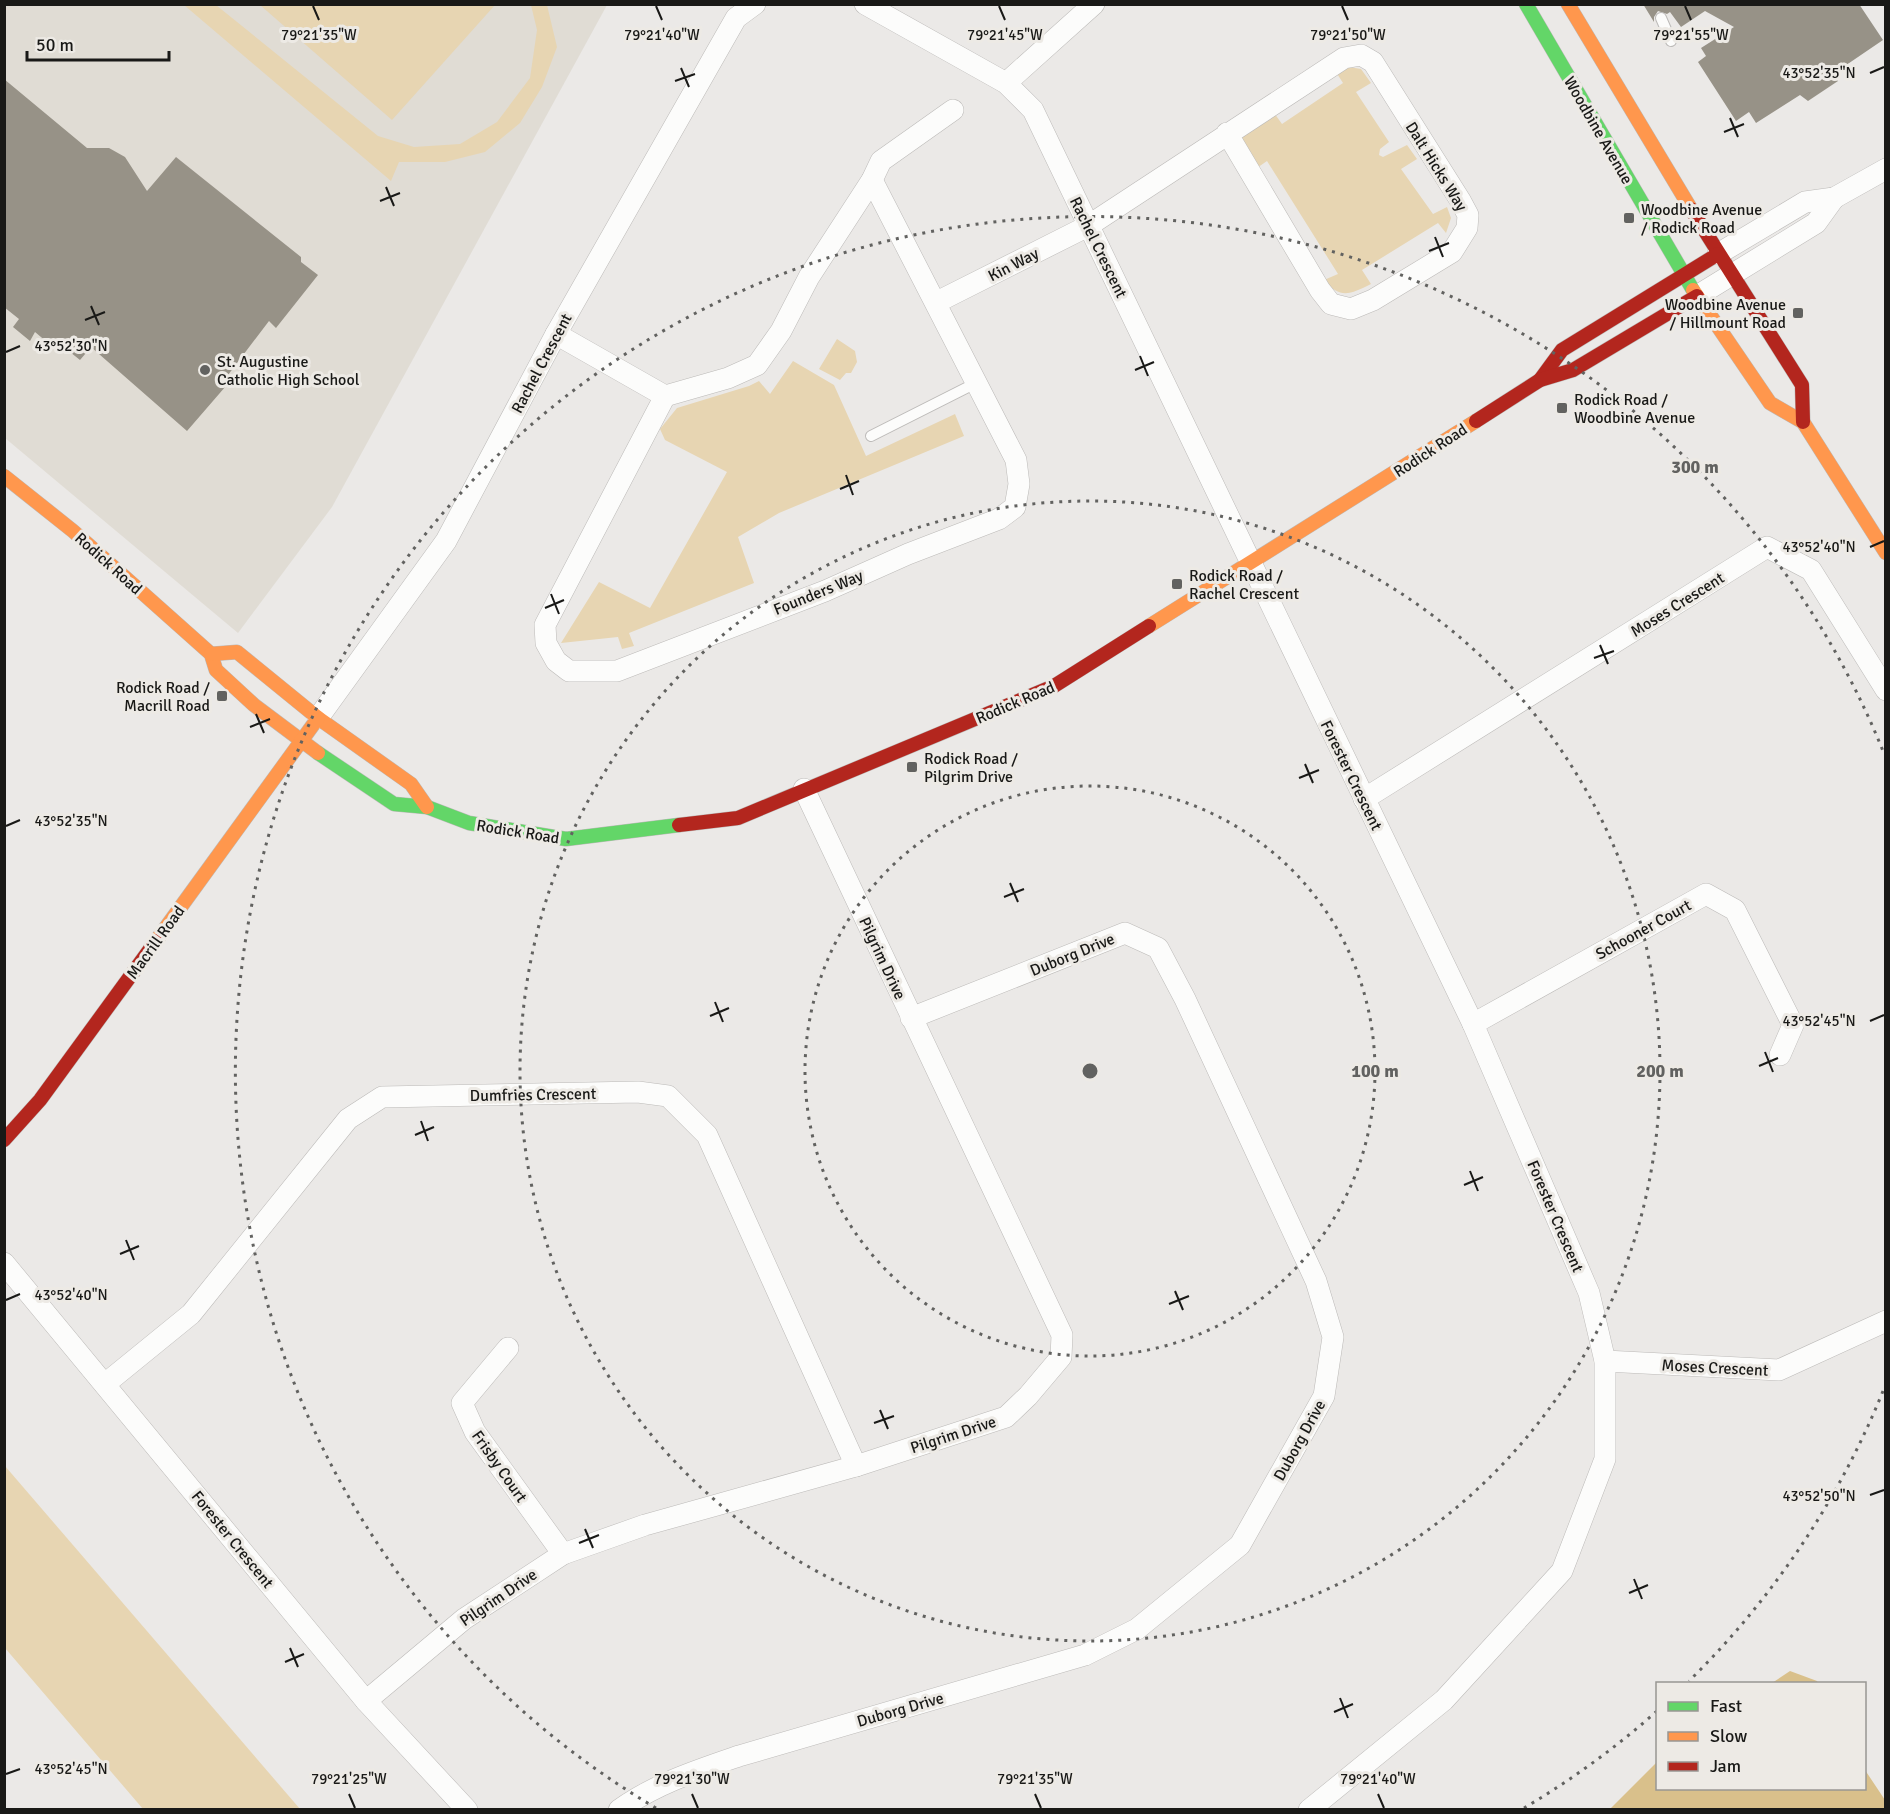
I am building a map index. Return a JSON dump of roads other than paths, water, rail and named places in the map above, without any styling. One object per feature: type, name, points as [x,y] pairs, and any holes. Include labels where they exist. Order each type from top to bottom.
[{"type":"main road","name":"Woodbine Avenue","points":[[1526,4],[1697,296],[1770,403],[1803,422],[1886,553]]},
{"type":"main road","points":[[1568,4],[1718,254],[1802,385],[1803,422]]},
{"type":"main road","name":"Rodick Road","points":[[1540,380],[1562,350],[1718,254]]},
{"type":"main road","name":"Rodick Road","points":[[4,476],[73,531],[211,654],[216,670],[254,705],[394,804],[427,807],[469,823],[566,839],[738,818],[1054,686],[1252,564],[1540,380],[1573,370],[1697,296]]},
{"type":"main road","points":[[211,654],[237,652],[318,718],[411,784],[427,807]]},
{"type":"main road","name":"Macrill Road","points":[[4,1140],[40,1100],[318,718]]},
{"type":"street","name":"Rachel Crescent","points":[[318,718],[446,541],[556,334],[736,18],[755,4]]},
{"type":"street","name":"Rachel Crescent","points":[[865,4],[1006,83],[1033,110],[1252,564]]},
{"type":"street","points":[[1006,83],[1094,4]]},
{"type":"street","name":"Dalt Hicks Way","points":[[1088,226],[1227,133],[1344,58],[1361,55],[1373,62],[1460,200],[1468,215],[1467,228],[1452,252],[1373,300],[1351,309],[1331,304],[1320,290],[1227,133]]},
{"type":"street","points":[[556,334],[665,396],[728,378],[757,364],[781,331],[809,277],[872,180],[881,162],[952,110]]},
{"type":"street","points":[[1718,254],[1805,202],[1834,198],[1886,169]]},
{"type":"street","name":"Founders Way","points":[[665,396],[545,625],[546,643],[556,661],[569,671],[617,671],[825,591],[908,554],[999,519],[1015,507],[1019,484],[1016,460],[937,302],[872,180]]},
{"type":"street","name":"Rodick Road","points":[[1697,296],[1731,273],[1816,223],[1834,198]]},
{"type":"street","name":"Kin Way","points":[[937,302],[1088,226]]},
{"type":"street","name":"Moses Crescent","points":[[1364,799],[1767,547],[1811,570],[1886,690]]},
{"type":"street","name":"Forester Crescent","points":[[1252,564],[1473,1024],[1589,1293],[1605,1361],[1605,1460],[1562,1571],[1444,1700],[1309,1809]]},
{"type":"street","name":"Pilgrim Drive","points":[[366,1701],[464,1619],[563,1554],[645,1525],[856,1466],[1006,1416],[1028,1396],[1060,1357],[1062,1335],[804,789]]},
{"type":"street","name":"Schooner Court","points":[[1473,1024],[1706,894],[1735,910],[1793,1025],[1780,1054]]},
{"type":"street","name":"Duborg Drive","points":[[620,1809],[633,1800],[686,1775],[739,1756],[1085,1655],[1137,1629],[1239,1545],[1324,1396],[1333,1336],[1316,1281],[1185,999],[1158,948],[1125,933],[911,1018]]},
{"type":"street","name":"Dumfries Crescent","points":[[105,1384],[191,1314],[348,1119],[382,1097],[638,1092],[668,1096],[707,1135],[856,1466]]},
{"type":"street","name":"Forester Crescent","points":[[4,1263],[366,1701],[467,1809]]},
{"type":"street","name":"Moses Crescent","points":[[1605,1361],[1779,1370],[1886,1321]]},
{"type":"street","name":"Frisby Court","points":[[508,1348],[462,1403],[475,1432],[563,1554]]},
{"type":"lane","points":[[1661,18],[1671,41]]},
{"type":"lane","points":[[871,436],[976,383]]},
{"type":"place","name":"Woodbine Avenue / Rodick Road","points":[[1629,218]]},
{"type":"place","name":"Woodbine Avenue / Hillmount Road","points":[[1798,313]]},
{"type":"place","name":"St. Augustine Catholic High School","points":[[205,370]]},
{"type":"place","name":"Rodick Road / Woodbine Avenue","points":[[1562,408]]},
{"type":"place","name":"Rodick Road / Rachel Crescent","points":[[1177,584]]},
{"type":"place","name":"Rodick Road / Macrill Road","points":[[222,696]]},
{"type":"place","name":"Rodick Road / Pilgrim Drive","points":[[912,767]]}]
